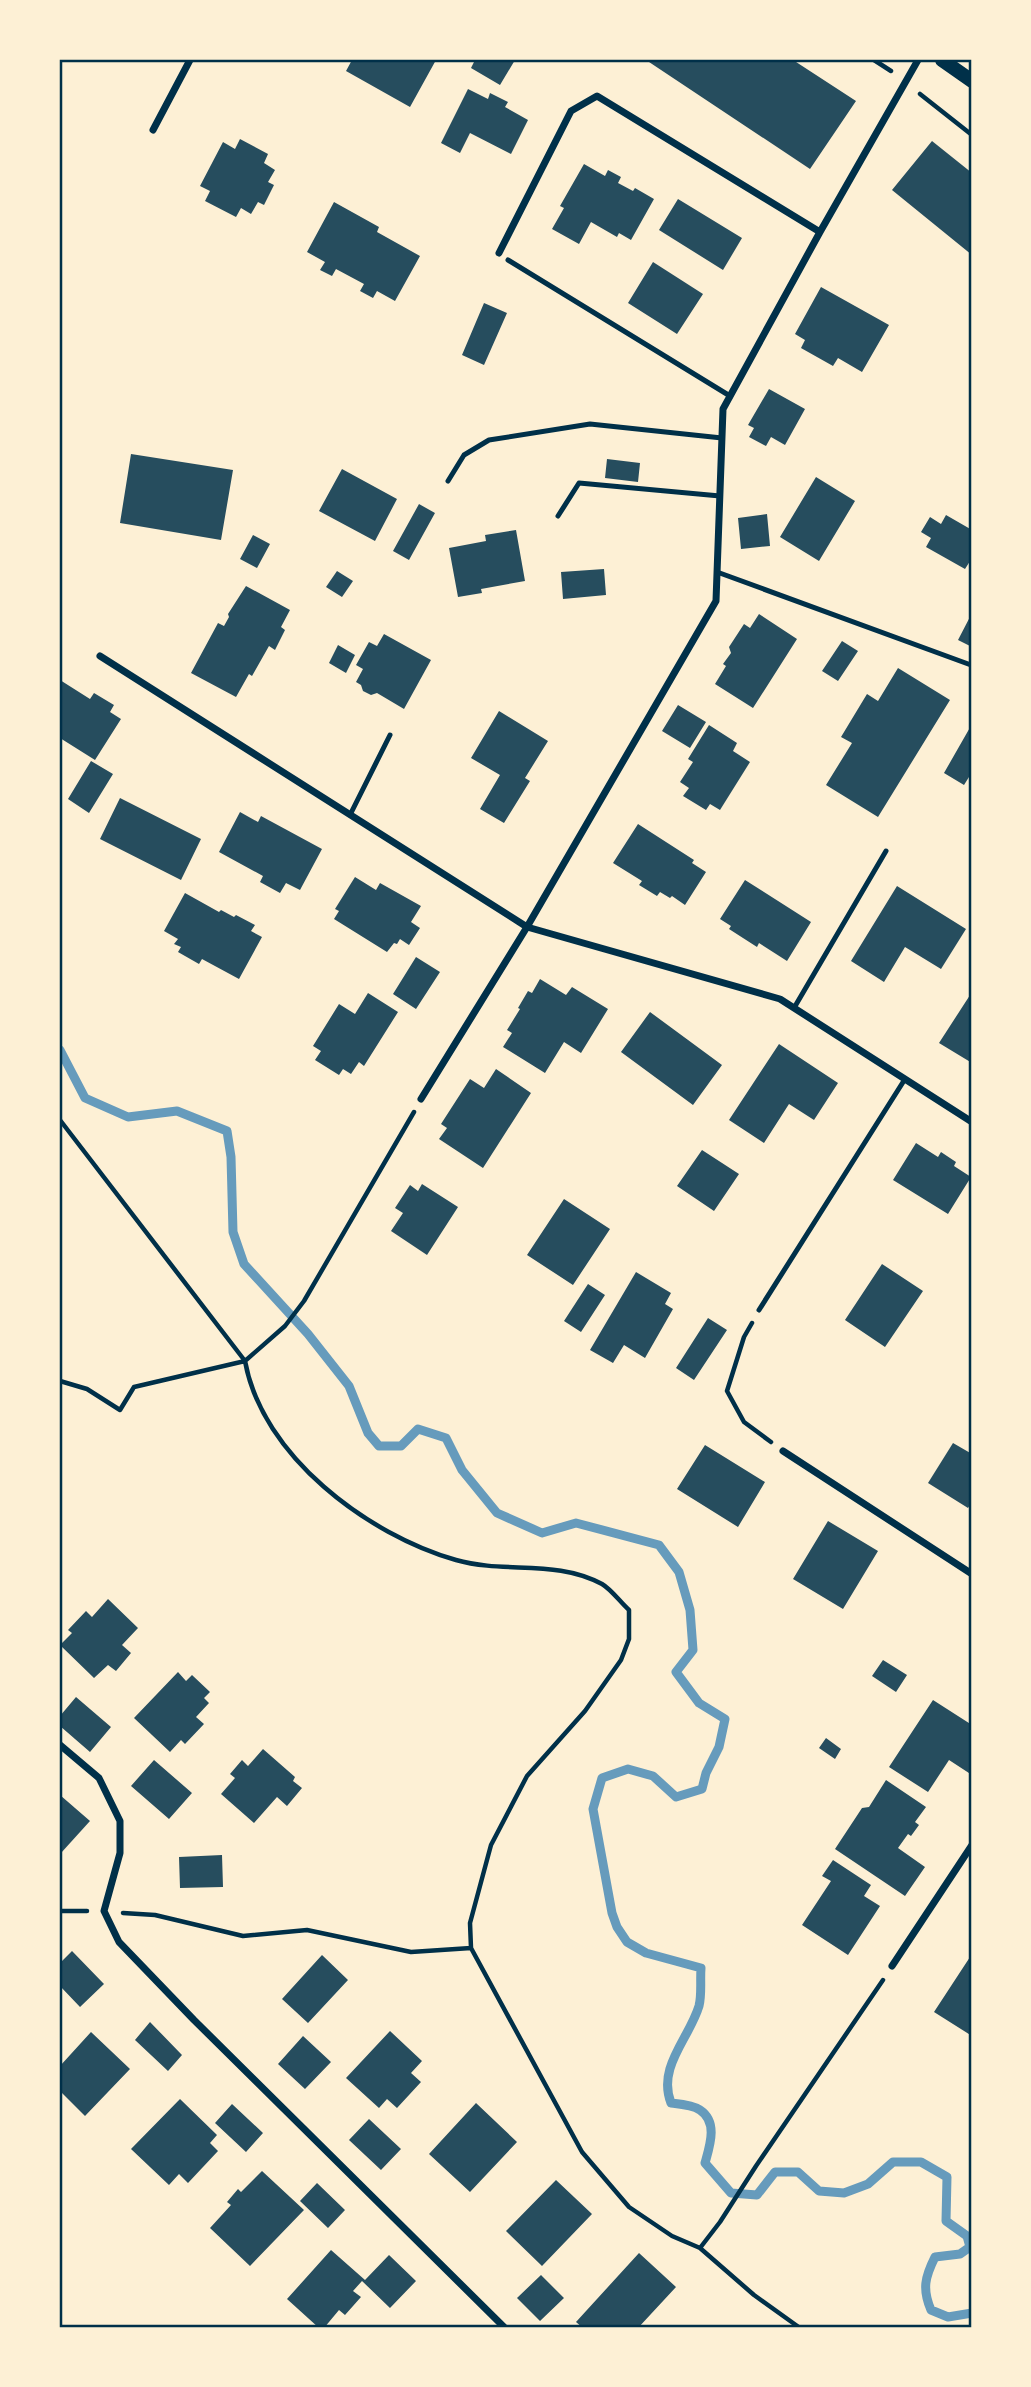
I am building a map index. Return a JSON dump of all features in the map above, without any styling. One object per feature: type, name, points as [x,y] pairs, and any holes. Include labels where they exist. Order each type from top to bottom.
[{"type":"main road","points":[[942,60],[971,81]]},
{"type":"street","points":[[153,130],[190,60]]},
{"type":"street","points":[[421,1099],[527,928],[716,601],[723,409],[918,60]]},
{"type":"street","points":[[499,253],[571,111],[597,96],[820,232]]},
{"type":"street","points":[[100,656],[527,928],[780,999],[971,1122]]},
{"type":"street","points":[[783,1451],[971,1574]]},
{"type":"street","points":[[60,1745],[99,1778],[120,1821],[120,1853],[104,1911],[120,1942],[194,2020],[505,2328]]},
{"type":"street","points":[[892,1966],[971,1845]]},
{"type":"lane","points":[[508,260],[730,396]]},
{"type":"lane","points":[[448,481],[464,455],[489,440],[590,424],[722,438]]},
{"type":"lane","points":[[558,516],[579,483],[720,496]]},
{"type":"lane","points":[[717,572],[971,665]]},
{"type":"lane","points":[[350,815],[390,736]]},
{"type":"lane","points":[[794,1009],[886,851]]},
{"type":"lane","points":[[759,1310],[905,1079]]},
{"type":"path","points":[[874,60],[971,135]]},
{"type":"path","points":[[60,1381],[88,1389],[120,1410],[134,1387],[245,1361],[285,1326],[303,1301],[421,1099]]},
{"type":"path","points":[[60,1120],[245,1361],[249,1384],[283,1446],[323,1486],[369,1521],[419,1546],[456,1560],[492,1568],[530,1567],[572,1571],[604,1586],[628,1610],[629,1639],[621,1660],[584,1712],[527,1776],[491,1845],[470,1923],[471,1948],[582,2152],[629,2207],[672,2236],[700,2248],[754,2295],[800,2328]]},
{"type":"path","points":[[759,1310],[744,1337],[727,1391],[744,1422],[783,1451]]},
{"type":"path","points":[[60,1911],[155,1915],[243,1936],[307,1930],[411,1952],[471,1948]]},
{"type":"path","points":[[700,2248],[892,1966]]},
{"type":"building","points":[[352,60],[436,60],[410,107],[346,71]]},
{"type":"building","points":[[475,60],[515,60],[500,85],[471,68]]},
{"type":"building","points":[[646,60],[793,60],[856,101],[810,169]]},
{"type":"building","points":[[468,89],[488,99],[490,93],[508,102],[505,107],[528,120],[511,154],[470,133],[460,153],[441,143]]},
{"type":"building","points":[[240,139],[268,154],[264,163],[275,170],[268,182],[274,185],[264,205],[258,202],[251,214],[241,208],[236,217],[205,201],[210,191],[200,186],[223,142],[235,149]]},
{"type":"building","points":[[932,141],[972,173],[972,255],[892,190]]},
{"type":"building","points":[[584,164],[605,176],[608,170],[621,177],[618,183],[633,191],[635,188],[654,199],[631,240],[619,233],[617,237],[591,222],[579,244],[552,229],[564,208],[560,206]]},
{"type":"building","points":[[678,199],[742,238],[723,270],[659,230]]},
{"type":"building","points":[[334,202],[379,227],[377,232],[420,256],[395,301],[377,291],[373,298],[360,291],[364,284],[336,269],[332,276],[320,270],[325,262],[307,252]]},
{"type":"building","points":[[653,262],[703,294],[677,334],[628,303]]},
{"type":"building","points":[[821,287],[889,325],[862,372],[838,358],[833,366],[801,348],[805,340],[795,334]]},
{"type":"building","points":[[484,303],[507,313],[484,365],[462,355]]},
{"type":"building","points":[[769,389],[805,409],[785,445],[771,437],[766,446],[749,437],[754,428],[748,425]]},
{"type":"building","points":[[131,454],[233,470],[221,540],[120,523]]},
{"type":"building","points":[[607,459],[640,463],[638,482],[605,478]]},
{"type":"building","points":[[342,469],[397,499],[375,541],[319,511]]},
{"type":"building","points":[[816,477],[855,501],[819,561],[780,537]]},
{"type":"building","points":[[419,504],[435,513],[409,560],[393,551]]},
{"type":"building","points":[[767,514],[770,546],[741,549],[738,518]]},
{"type":"building","points":[[946,515],[972,530],[972,558],[965,569],[926,547],[931,538],[921,532],[930,517],[941,524]]},
{"type":"building","points":[[516,530],[525,581],[481,589],[482,593],[458,597],[449,548],[486,541],[485,535]]},
{"type":"building","points":[[253,535],[270,544],[257,568],[240,559]]},
{"type":"building","points":[[604,569],[606,595],[563,599],[561,572]]},
{"type":"building","points":[[337,571],[353,581],[342,597],[326,587]]},
{"type":"building","points":[[246,586],[290,610],[281,627],[285,630],[275,650],[269,646],[236,697],[191,673],[218,623],[224,626],[228,614]]},
{"type":"building","points":[[972,613],[972,647],[958,640]]},
{"type":"building","points":[[759,614],[797,639],[753,708],[715,684],[731,653],[729,647],[744,624],[750,628]]},
{"type":"building","points":[[384,634],[431,660],[404,709],[377,693],[371,695],[363,691],[361,685],[356,682],[363,669],[356,665],[369,642],[377,646]]},
{"type":"building","points":[[842,641],[858,651],[838,681],[822,671]]},
{"type":"building","points":[[338,645],[355,655],[346,673],[329,663]]},
{"type":"building","points":[[898,668],[950,700],[878,817],[826,785],[852,743],[841,737],[867,694],[878,701]]},
{"type":"building","points":[[60,680],[90,699],[94,693],[114,705],[110,712],[121,719],[95,760],[60,738]]},
{"type":"building","points":[[678,705],[706,722],[690,748],[662,731]]},
{"type":"building","points":[[499,711],[548,741],[525,778],[530,781],[504,823],[480,809],[500,775],[471,758]]},
{"type":"building","points":[[972,724],[972,778],[969,777],[964,785],[944,773]]},
{"type":"building","points":[[709,725],[737,743],[733,751],[750,762],[720,810],[710,804],[706,810],[683,796],[689,788],[680,782],[693,762],[688,759]]},
{"type":"building","points":[[91,761],[113,774],[89,813],[68,799]]},
{"type":"building","points":[[120,798],[201,839],[181,880],[100,839]]},
{"type":"building","points":[[240,812],[258,822],[261,816],[322,849],[300,890],[286,883],[280,893],[260,882],[263,876],[219,852]]},
{"type":"building","points":[[638,824],[694,860],[692,863],[706,872],[685,905],[660,892],[657,896],[639,885],[642,881],[613,863]]},
{"type":"building","points":[[355,877],[376,890],[380,883],[421,906],[411,922],[420,928],[409,945],[400,939],[387,952],[334,919],[339,911],[335,909]]},
{"type":"building","points":[[745,880],[811,922],[787,961],[759,943],[757,947],[729,929],[731,926],[720,919]]},
{"type":"building","points":[[897,886],[966,929],[941,969],[905,947],[884,982],[851,961]]},
{"type":"building","points":[[185,893],[219,912],[221,910],[234,917],[236,915],[255,925],[251,931],[262,937],[239,979],[202,959],[199,964],[178,952],[181,947],[174,944],[178,939],[164,931]]},
{"type":"building","points":[[416,957],[440,972],[416,1009],[393,994]]},
{"type":"building","points":[[540,979],[566,995],[572,987],[608,1009],[581,1053],[564,1042],[545,1073],[503,1047],[512,1033],[507,1030],[520,1009],[518,1008],[528,991],[532,993]]},
{"type":"building","points":[[972,992],[972,1063],[939,1043]]},
{"type":"building","points":[[368,993],[398,1012],[364,1066],[359,1062],[351,1074],[343,1069],[339,1075],[315,1060],[321,1051],[313,1046],[339,1004],[355,1014]]},
{"type":"building","points":[[650,1012],[722,1065],[693,1105],[621,1052]]},
{"type":"building","points":[[779,1044],[838,1083],[814,1120],[789,1104],[764,1143],[729,1120]]},
{"type":"building","points":[[496,1069],[531,1093],[483,1168],[439,1139],[447,1128],[441,1124],[470,1079],[484,1088]]},
{"type":"building","points":[[916,1143],[938,1157],[941,1152],[956,1162],[954,1166],[971,1177],[948,1214],[893,1180]]},
{"type":"building","points":[[702,1150],[739,1174],[714,1211],[677,1186]]},
{"type":"building","points":[[422,1184],[458,1207],[427,1255],[391,1231],[403,1213],[395,1208],[410,1185],[418,1191]]},
{"type":"building","points":[[564,1199],[610,1229],[573,1285],[527,1255]]},
{"type":"building","points":[[882,1264],[923,1291],[885,1347],[845,1320]]},
{"type":"building","points":[[636,1272],[671,1293],[665,1304],[673,1309],[645,1358],[624,1345],[613,1363],[590,1350]]},
{"type":"building","points":[[588,1284],[605,1295],[581,1332],[564,1321]]},
{"type":"building","points":[[708,1318],[727,1330],[694,1380],[676,1368]]},
{"type":"building","points":[[953,1443],[972,1454],[972,1502],[968,1508],[928,1483]]},
{"type":"building","points":[[705,1445],[765,1482],[738,1527],[677,1489]]},
{"type":"building","points":[[828,1521],[878,1551],[843,1609],[793,1579]]},
{"type":"building","points":[[108,1599],[138,1628],[122,1645],[131,1653],[116,1671],[108,1665],[94,1678],[60,1645],[72,1633],[68,1630],[86,1611],[92,1617]]},
{"type":"building","points":[[883,1660],[907,1675],[896,1692],[872,1676]]},
{"type":"building","points":[[178,1672],[186,1681],[192,1675],[210,1692],[204,1698],[209,1703],[196,1717],[204,1724],[185,1744],[181,1740],[170,1752],[134,1718]]},
{"type":"building","points":[[76,1697],[111,1727],[90,1752],[60,1726],[60,1716]]},
{"type":"building","points":[[933,1700],[972,1725],[972,1775],[949,1760],[928,1792],[889,1767]]},
{"type":"building","points":[[826,1738],[841,1749],[835,1759],[819,1748]]},
{"type":"building","points":[[263,1749],[295,1777],[293,1781],[302,1788],[287,1806],[277,1797],[254,1823],[221,1794],[235,1778],[230,1774],[242,1760],[248,1766]]},
{"type":"building","points":[[154,1760],[192,1793],[169,1819],[131,1786]]},
{"type":"building","points":[[886,1780],[926,1807],[915,1822],[919,1825],[898,1848],[925,1867],[905,1896],[835,1849],[862,1808],[869,1807]]},
{"type":"building","points":[[60,1795],[90,1821],[61,1853],[60,1852]]},
{"type":"building","points":[[222,1855],[223,1887],[180,1888],[179,1857]]},
{"type":"building","points":[[833,1860],[871,1885],[864,1896],[880,1906],[848,1955],[802,1925],[831,1881],[822,1876]]},
{"type":"building","points":[[72,1951],[104,1984],[80,2007],[60,1986],[60,1963]]},
{"type":"building","points":[[322,1955],[348,1980],[308,2023],[282,1999]]},
{"type":"building","points":[[970,1957],[972,1958],[972,2036],[934,2012]]},
{"type":"building","points":[[150,2022],[182,2055],[168,2071],[135,2040]]},
{"type":"building","points":[[390,2031],[422,2061],[411,2073],[421,2082],[397,2108],[387,2099],[379,2108],[346,2078]]},
{"type":"building","points":[[91,2032],[130,2069],[85,2116],[60,2091],[60,2066]]},
{"type":"building","points":[[303,2036],[331,2062],[305,2089],[278,2064]]},
{"type":"building","points":[[180,2099],[217,2135],[210,2143],[218,2151],[188,2183],[179,2174],[169,2185],[131,2149]]},
{"type":"building","points":[[476,2103],[517,2142],[470,2192],[429,2154]]},
{"type":"building","points":[[232,2104],[263,2133],[246,2152],[215,2123]]},
{"type":"building","points":[[369,2119],[401,2149],[381,2170],[349,2140]]},
{"type":"building","points":[[262,2171],[304,2210],[250,2266],[210,2228],[231,2205],[227,2202],[238,2189],[241,2192]]},
{"type":"building","points":[[556,2180],[592,2214],[542,2266],[506,2231]]},
{"type":"building","points":[[317,2183],[345,2210],[328,2228],[300,2201]]},
{"type":"building","points":[[331,2250],[365,2280],[389,2255],[416,2281],[390,2308],[362,2281],[353,2291],[361,2297],[345,2315],[339,2310],[324,2328],[319,2328],[287,2299]]},
{"type":"building","points":[[639,2253],[676,2287],[638,2328],[583,2328],[576,2322]]},
{"type":"building","points":[[541,2275],[564,2298],[540,2321],[517,2298]]},
{"type":"waterway","points":[[60,1050],[85,1098],[128,1117],[177,1111],[227,1131],[231,1157],[233,1232],[244,1264],[308,1334],[349,1386],[368,1433],[379,1446],[401,1446],[418,1429],[446,1438],[462,1470],[497,1513],[542,1533],[576,1523],[659,1545],[679,1572],[690,1610],[693,1650],[676,1672],[699,1703],[725,1719],[719,1747],[706,1773],[702,1789],[676,1797],[653,1776],[628,1769],[602,1778],[593,1809],[612,1913],[627,1942],[646,1953],[701,1968],[699,2006],[676,2053],[668,2077],[671,2103],[694,2107],[706,2115],[711,2134],[705,2163],[731,2193],[757,2195],[775,2172],[798,2172],[819,2191],[844,2193],[868,2184],[893,2162],[921,2162],[947,2177],[946,2221],[967,2236],[970,2247],[960,2254],[935,2257],[927,2277],[926,2296],[931,2310],[948,2317],[972,2313]]}]
